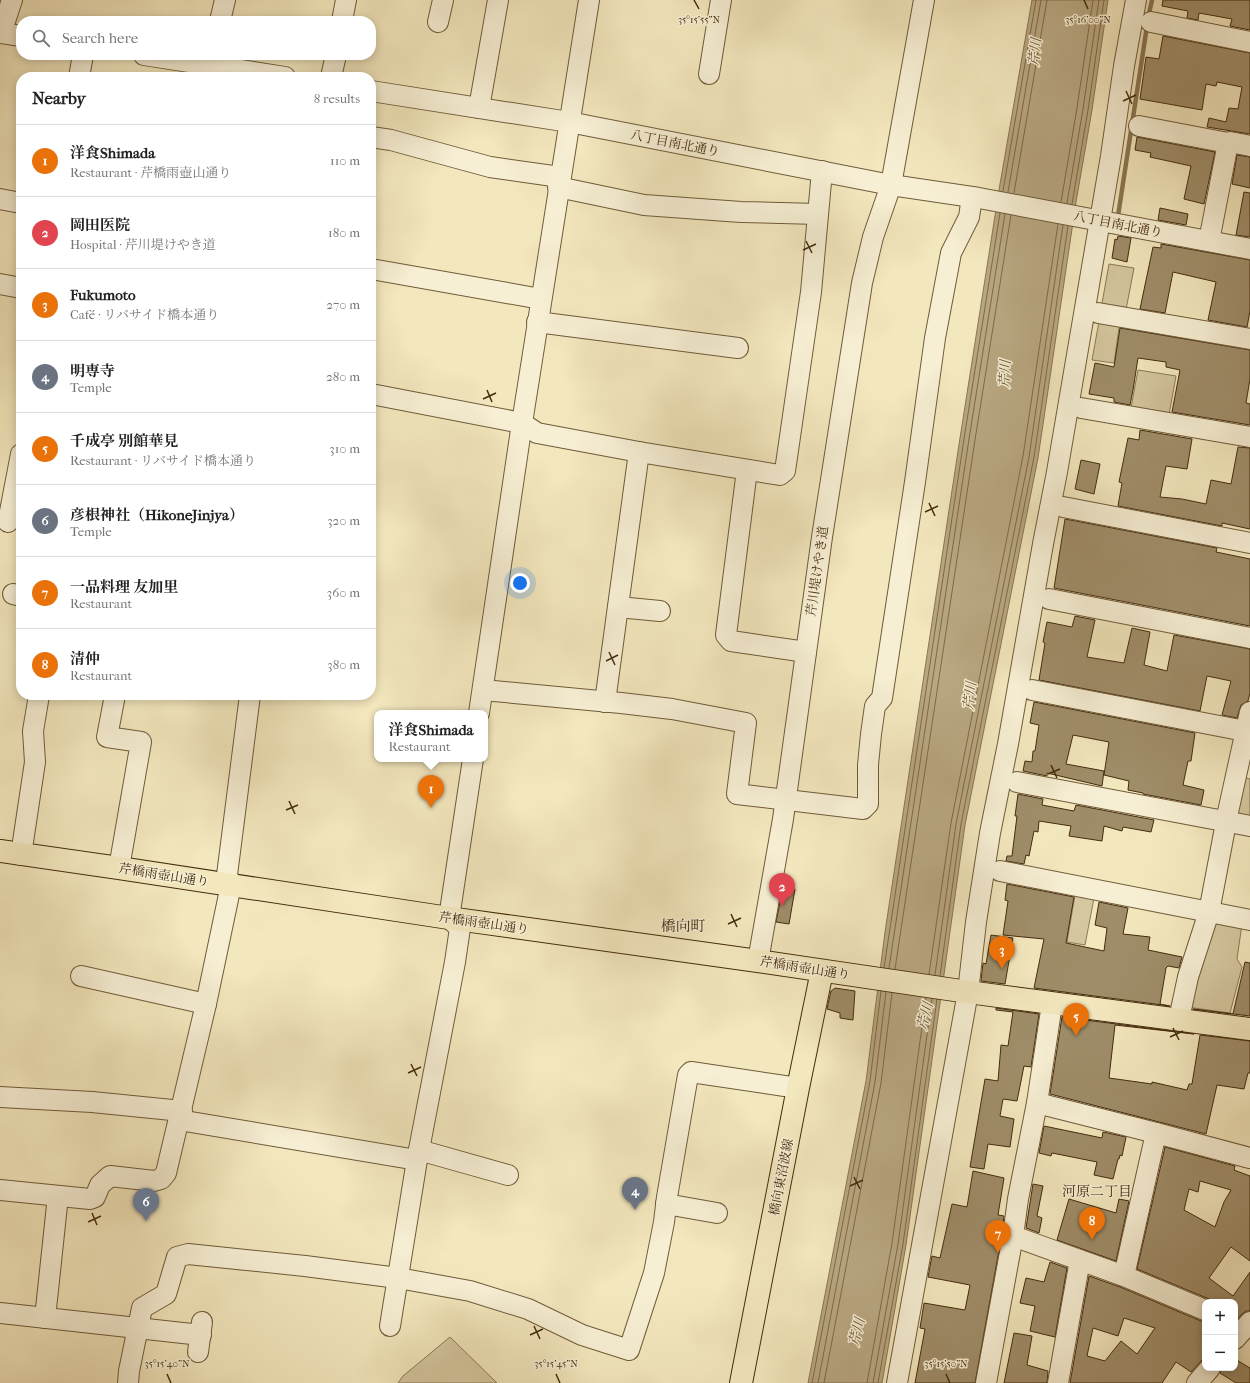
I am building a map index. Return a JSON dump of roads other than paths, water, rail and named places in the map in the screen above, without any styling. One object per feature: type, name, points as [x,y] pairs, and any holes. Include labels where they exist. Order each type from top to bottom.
[{"type":"main road","name":"芹橋雨壺山通り","points":[[0,851],[866,978],[1052,1004],[1250,1029]]},
{"type":"main road","name":"橋向東沼波線","points":[[741,1383],[822,971]]},
{"type":"street","points":[[12,0],[1,33],[16,35]]},
{"type":"street","points":[[221,16],[224,0]]},
{"type":"street","points":[[343,16],[346,0]]},
{"type":"street","points":[[438,22],[443,0]]},
{"type":"street","points":[[479,108],[498,0]]},
{"type":"street","points":[[480,710],[537,322],[589,0]]},
{"type":"street","points":[[709,74],[721,0]]},
{"type":"street","name":"芹川堤けやき道","points":[[758,961],[786,799],[806,652],[862,283],[873,237],[891,185],[924,0]]},
{"type":"street","points":[[897,1383],[961,991],[976,922],[989,840],[1008,744],[1096,220],[1111,156],[1124,66],[1136,0]]},
{"type":"street","points":[[1151,22],[1250,42]]},
{"type":"street","points":[[80,72],[81,60]]},
{"type":"street","points":[[212,60],[264,72]]},
{"type":"street","points":[[332,72],[335,60]]},
{"type":"street","name":"八丁目南北通り","points":[[376,91],[569,122],[891,185],[979,198],[1250,249]]},
{"type":"street","points":[[1139,126],[1228,144],[1230,142],[1250,146]]},
{"type":"street","points":[[376,138],[391,140],[490,167],[559,182],[644,205],[741,212],[818,214]]},
{"type":"street","points":[[1209,241],[1228,144]]},
{"type":"street","points":[[376,395],[522,423],[538,433],[639,452],[780,475],[784,471],[811,292],[822,171]]},
{"type":"street","points":[[483,690],[620,703],[672,710],[746,723],[737,794],[863,809],[868,804],[868,765],[875,706],[882,698],[935,338],[951,253],[979,198]]},
{"type":"street","points":[[0,199],[16,202]]},
{"type":"street","points":[[376,270],[541,299]]},
{"type":"street","points":[[0,284],[16,287]]},
{"type":"street","points":[[1098,313],[1250,338]]},
{"type":"street","points":[[537,322],[738,348]]},
{"type":"street","points":[[1081,408],[1250,437]]},
{"type":"street","points":[[605,702],[639,452]]},
{"type":"street","points":[[747,470],[726,635],[731,641],[806,652]]},
{"type":"street","points":[[8,522],[16,480]]},
{"type":"street","points":[[1063,507],[1250,543]]},
{"type":"street","points":[[1049,599],[1250,638]]},
{"type":"street","points":[[618,606],[660,611]]},
{"type":"street","points":[[1032,690],[1248,732]]},
{"type":"street","points":[[21,855],[35,762],[33,731],[38,700]]},
{"type":"street","points":[[114,700],[107,736],[141,742],[119,868]]},
{"type":"street","points":[[0,1190],[90,1199],[95,1197],[100,1185],[110,1176],[154,1181],[161,1179],[166,1173],[206,1004],[231,885],[227,875],[249,700]]},
{"type":"street","points":[[1179,1019],[1188,977],[1209,912],[1227,821],[1248,732],[1250,712]]},
{"type":"street","points":[[390,1326],[418,1155],[460,928],[449,918],[472,762]]},
{"type":"street","points":[[1017,782],[1250,826]]},
{"type":"street","points":[[1000,871],[1250,920]]},
{"type":"street","points":[[81,976],[206,1004]]},
{"type":"street","points":[[986,1383],[1013,1236],[1018,1199],[1037,1103],[1052,1004]]},
{"type":"street","points":[[128,1383],[129,1371],[142,1308],[166,1294],[177,1257],[188,1254],[304,1266],[398,1278],[470,1291],[528,1309],[582,1335],[629,1350],[654,1272],[664,1222],[688,1075],[691,1072],[798,1088]]},
{"type":"street","points":[[0,1097],[92,1102],[180,1115],[418,1155],[508,1175]]},
{"type":"street","points":[[1037,1103],[1250,1158]]},
{"type":"street","points":[[1124,1276],[1156,1133]]},
{"type":"street","points":[[45,1318],[58,1196]]},
{"type":"street","points":[[666,1204],[717,1213]]},
{"type":"street","points":[[1013,1236],[1124,1276],[1202,1309]]},
{"type":"street","points":[[1058,1383],[1080,1260]]},
{"type":"street","points":[[0,1313],[139,1327],[200,1337]]},
{"type":"street","points":[[1197,1383],[1207,1371]]},
{"type":"water","name":"芹川","points":[[1032,0],[1108,0],[1038,458],[965,825],[906,1245],[882,1383],[808,1383],[866,1081],[885,932],[960,438],[1000,184]]},
{"type":"waterway","points":[[1148,18],[1152,0]]},
{"type":"waterway","points":[[1118,216],[1147,26]]},
{"type":"place","name":"洋食Shimada","points":[[431,808]]},
{"type":"place","name":"岡田医院","points":[[782,906]]},
{"type":"place","name":"Fukumoto","points":[[1002,969]]},
{"type":"place","name":"千成亭 別館華見","points":[[1076,1036]]},
{"type":"place","name":"明専寺","points":[[635,1210]]},
{"type":"place","name":"彦根神社（HikoneJinjya）","points":[[146,1221]]},
{"type":"place","name":"清仲","points":[[1092,1240]]},
{"type":"place","name":"一品料理 友加里","points":[[998,1253]]},
{"type":"district","name":"橋向町","points":[[683,926]]},
{"type":"district","name":"河原二丁目","points":[[1097,1191]]}]
